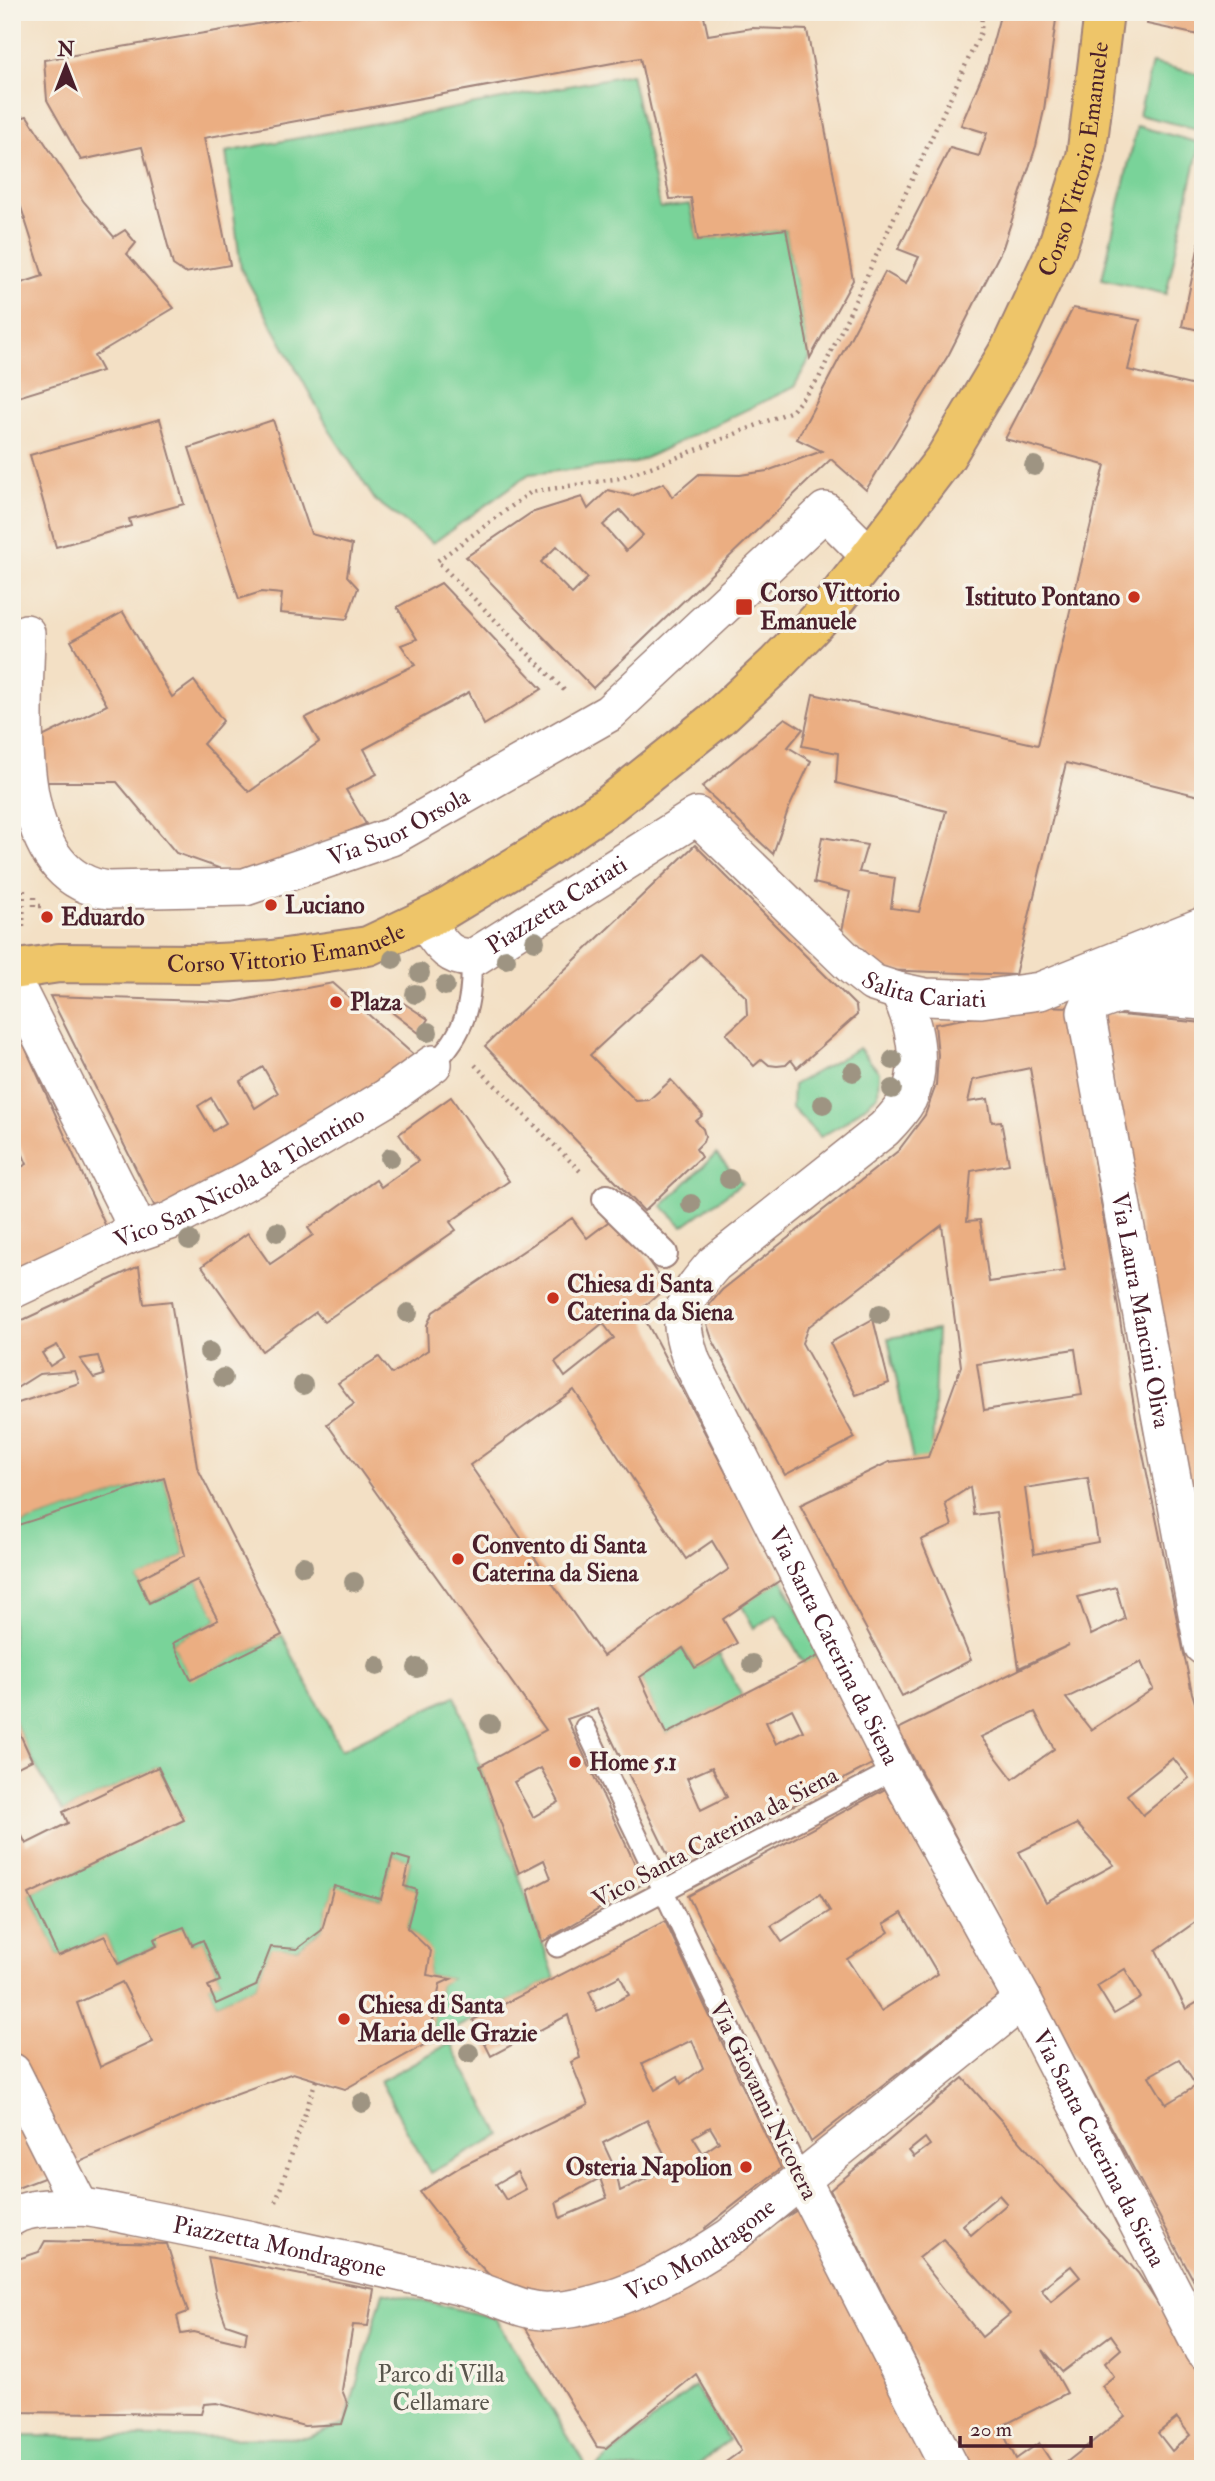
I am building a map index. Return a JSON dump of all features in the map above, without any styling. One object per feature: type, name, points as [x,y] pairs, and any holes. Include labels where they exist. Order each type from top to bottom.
[{"type":"main road","name":"Corso Vittorio Emanuele","points":[[12,970],[60,963],[198,964],[312,956],[368,946],[424,920],[531,858],[609,805],[718,718],[809,630],[925,487],[1011,347],[1057,248],[1086,157],[1104,12]]},
{"type":"street","name":"Via Suor Orsola","points":[[26,633],[24,758],[40,835],[55,860],[79,883],[91,888],[108,890],[245,887],[391,837],[609,713],[825,512],[870,556]]},
{"type":"street","name":"Piazzetta Cariati","points":[[424,920],[447,951],[458,957],[471,957],[697,816]]},
{"type":"street","name":"Salita Cariati","points":[[697,816],[853,967],[873,983],[898,991],[926,997],[981,999],[1040,991],[1203,926]]},
{"type":"street","points":[[1116,994],[1203,964]]},
{"type":"street","points":[[12,979],[130,1213],[133,1227],[129,1235]]},
{"type":"street","name":"Via Santa Caterina da Siena","points":[[898,991],[913,1030],[915,1070],[908,1099],[898,1115],[715,1264],[690,1294],[682,1317],[683,1332],[692,1362],[896,1769],[1023,2000],[1203,2350]]},
{"type":"street","points":[[1116,994],[1203,1002]]},
{"type":"street","name":"Via Laura Mancini Oliva","points":[[1116,994],[1089,1005],[1086,1012],[1203,1647]]},
{"type":"street","name":"Vico San Nicola da Tolentino","points":[[12,1290],[129,1235],[170,1222],[250,1179],[386,1098],[443,1054]]},
{"type":"street","points":[[607,1199],[663,1254]]},
{"type":"street","name":"Vico Mondragone","points":[[476,2291],[532,2310],[580,2307],[615,2297],[690,2263],[730,2237],[1023,2000]]},
{"type":"street","points":[[12,2072],[80,2207]]},
{"type":"street","name":"Via Giovanni Nicotera","points":[[802,2180],[950,2469]]},
{"type":"street","name":"Piazzetta Mondragone","points":[[12,2217],[29,2210],[80,2207],[191,2227],[476,2291]]},
{"type":"lane","points":[[443,1054],[461,1026],[471,992],[471,957]]},
{"type":"lane","name":"Via Giovanni Nicotera","points":[[586,1727],[802,2180]]},
{"type":"lane","name":"Vico Santa Caterina da Siena","points":[[557,1947],[896,1769]]},
{"type":"path","points":[[723,12],[742,12]]},
{"type":"path","points":[[594,721],[437,561],[531,492],[620,478],[792,411],[819,378],[893,223],[981,32],[982,12]]},
{"type":"path","points":[[443,1054],[607,1199]]},
{"type":"path","points":[[273,2209],[316,2080]]},
{"type":"green space","points":[[1152,63],[1203,75],[1201,130],[1139,115]]},
{"type":"green space","points":[[631,74],[660,208],[690,204],[698,240],[786,229],[810,358],[794,387],[635,463],[529,474],[433,543],[375,500],[332,434],[241,269],[226,152]]},
{"type":"green space","points":[[1137,126],[1200,143],[1166,294],[1102,279]]},
{"type":"green space","points":[[859,1048],[879,1072],[878,1095],[843,1124],[820,1137],[792,1108],[793,1085]]},
{"type":"green space","points":[[716,1154],[742,1183],[683,1226],[662,1206]]},
{"type":"green space","points":[[937,1330],[932,1457],[913,1460],[888,1338]]},
{"type":"green space","points":[[164,1478],[185,1555],[138,1580],[150,1603],[197,1580],[218,1620],[173,1643],[191,1679],[282,1635],[341,1750],[455,1696],[555,1978],[429,2042],[440,1984],[450,1979],[427,1975],[430,1951],[407,1928],[416,1890],[404,1886],[410,1861],[393,1855],[381,1899],[334,1887],[322,1930],[297,1949],[271,1948],[256,1986],[216,2004],[208,1986],[220,1980],[203,1941],[192,1945],[184,1927],[157,1946],[118,1964],[105,1936],[58,1956],[29,1894],[183,1819],[158,1767],[63,1812],[32,1760],[12,1717],[12,1527]]},
{"type":"green space","points":[[782,1579],[820,1655],[804,1664],[776,1614],[754,1628],[742,1606]]},
{"type":"green space","points":[[683,1648],[695,1668],[719,1654],[742,1696],[666,1734],[640,1677]]},
{"type":"green space","points":[[450,2043],[501,2135],[430,2173],[380,2081]]},
{"type":"green space","name":"Parco di Villa Cellamare","points":[[383,2292],[495,2318],[588,2469],[12,2469],[12,2436],[306,2438],[345,2424]]},
{"type":"green space","points":[[695,2386],[729,2440],[693,2469],[593,2469]]},
{"type":"building","points":[[329,12],[703,12],[708,35],[752,28],[807,30],[853,280],[810,358],[786,229],[698,240],[691,198],[670,199],[640,58],[204,138],[230,265],[185,273],[173,265],[142,147],[81,160],[47,100],[44,60]]},
{"type":"building","points":[[1001,12],[1057,12],[1044,110],[1036,146],[1003,247],[949,354],[866,490],[831,459],[593,688],[466,557],[531,513],[582,497],[588,509],[608,490],[632,496],[664,483],[672,497],[699,474],[740,475],[767,471],[822,451],[797,439],[885,272],[906,284],[919,257],[898,249],[950,148],[979,156],[987,133],[961,125],[987,64]],"holes":[[[620,510],[643,535],[626,551],[603,525]],[[557,546],[588,578],[572,594],[541,562]]]},
{"type":"building","points":[[1148,12],[1203,12],[1203,36],[1147,24]]},
{"type":"building","points":[[27,116],[84,202],[114,237],[125,230],[136,243],[127,254],[174,308],[94,356],[102,371],[15,398],[12,396],[12,286],[43,276],[20,204],[12,206],[12,121]]},
{"type":"building","points":[[1203,230],[1203,331],[1182,326]]},
{"type":"building","points":[[1073,308],[1140,320],[1128,370],[1203,388],[1203,797],[1066,763],[1015,975],[881,970],[842,931],[850,892],[814,883],[822,837],[867,845],[859,872],[895,878],[891,908],[919,912],[946,811],[836,783],[838,753],[802,746],[813,694],[1038,745],[1105,465],[1005,439]]},
{"type":"building","points":[[160,419],[184,504],[129,519],[131,526],[56,547],[30,455]]},
{"type":"building","points":[[273,420],[311,534],[352,545],[347,576],[358,588],[347,619],[280,613],[282,594],[261,592],[239,599],[189,448]]},
{"type":"building","points":[[441,583],[542,689],[484,725],[469,692],[364,749],[377,774],[346,790],[366,824],[244,877],[176,853],[117,782],[41,782],[34,741],[107,705],[71,641],[123,612],[172,697],[194,681],[223,721],[203,744],[249,792],[319,742],[305,718],[415,665],[401,645],[417,639],[397,607]]},
{"type":"building","points":[[785,718],[803,729],[788,747],[811,761],[788,810],[773,854],[702,787]]},
{"type":"building","points":[[695,845],[856,1006],[857,1015],[797,1068],[791,1060],[786,1065],[777,1066],[769,1065],[762,1059],[754,1066],[726,1034],[747,1015],[746,997],[700,954],[590,1055],[636,1101],[649,1100],[671,1080],[703,1115],[696,1121],[705,1136],[696,1149],[701,1157],[644,1211],[485,1046]]},
{"type":"building","points":[[333,983],[416,1057],[346,1105],[158,1213],[50,996],[233,1002]],"holes":[[[263,1067],[278,1093],[255,1108],[240,1081]],[[211,1098],[226,1123],[213,1131],[198,1106]]]},
{"type":"building","points":[[402,1002],[428,1019],[419,1033],[393,1013]]},
{"type":"building","points":[[1037,1006],[1072,1007],[1078,1060],[1137,1425],[1192,1693],[1203,1728],[1203,1921],[1201,1918],[1156,1950],[1186,2009],[1203,1999],[1203,2298],[898,1729],[1069,1645],[1019,1668],[996,1512],[974,1515],[970,1487],[945,1503],[952,1526],[921,1540],[971,1660],[902,1696],[800,1505],[889,1462],[928,1457],[961,1366],[942,1225],[808,1327],[802,1343],[855,1438],[785,1475],[712,1339],[706,1321],[710,1304],[722,1290],[898,1151],[925,1115],[936,1085],[938,1055],[935,1024]],"holes":[[[1030,1068],[1065,1271],[989,1282],[980,1220],[967,1221],[971,1171],[1009,1164],[1001,1121],[992,1122],[988,1099],[968,1102],[973,1080]],[[1075,1349],[1082,1395],[984,1410],[977,1364]],[[1088,1478],[1098,1542],[1034,1554],[1025,1488]],[[1116,1587],[1125,1619],[1091,1635],[1078,1597]],[[1141,1662],[1153,1689],[1091,1730],[1066,1698]],[[1035,1712],[1054,1749],[1013,1779],[981,1737]],[[1173,1758],[1189,1778],[1143,1815],[1127,1795]],[[1077,1824],[1114,1865],[1046,1902],[1019,1852]],[[1125,1969],[1141,1998],[1114,2014],[1097,1986]],[[1179,2059],[1196,2086],[1166,2104],[1149,2076]]]},
{"type":"building","points":[[1100,1013],[1203,1023],[1203,1537],[1180,1441]]},
{"type":"building","points":[[12,1018],[107,1229],[12,1274],[12,1172],[27,1164],[12,1129]]},
{"type":"building","points":[[451,1097],[509,1181],[450,1222],[456,1230],[324,1322],[316,1312],[262,1351],[202,1266],[248,1233],[270,1264],[313,1235],[308,1228],[376,1180],[381,1187],[418,1161],[399,1134]]},
{"type":"building","points":[[616,1216],[667,1287],[640,1310],[782,1579],[723,1619],[737,1643],[695,1668],[683,1648],[640,1677],[666,1734],[820,1655],[876,1762],[674,1868],[597,1709],[567,1719],[644,1883],[542,1942],[528,1890],[551,1878],[544,1860],[519,1873],[480,1766],[546,1730],[327,1424],[354,1404],[338,1383],[379,1357],[392,1374],[428,1350],[427,1325],[433,1312],[572,1218],[587,1238]],"holes":[[[603,1323],[614,1338],[565,1377],[555,1362]],[[574,1390],[686,1559],[712,1541],[729,1569],[603,1656],[470,1465]],[[792,1709],[803,1731],[776,1744],[766,1722]],[[712,1767],[727,1797],[701,1810],[687,1778]],[[541,1768],[559,1802],[533,1817],[514,1782]]]},
{"type":"building","points":[[139,1266],[144,1304],[171,1301],[197,1467],[282,1635],[191,1680],[173,1643],[218,1620],[197,1580],[149,1603],[138,1579],[185,1555],[164,1478],[12,1527],[12,1405],[79,1383],[75,1371],[39,1374],[12,1391],[12,1325]],"holes":[[[57,1345],[64,1357],[50,1366],[42,1353]],[[98,1356],[104,1375],[94,1378],[80,1359]]]},
{"type":"building","points":[[873,1319],[889,1383],[856,1395],[830,1343]]},
{"type":"building","points":[[12,1717],[32,1760],[12,1770]]},
{"type":"building","points":[[158,1767],[184,1820],[29,1894],[58,1956],[105,1936],[118,1964],[157,1946],[154,1939],[184,1927],[192,1945],[203,1940],[220,1981],[208,1986],[216,2004],[256,1986],[271,1947],[297,1949],[322,1930],[334,1886],[381,1899],[393,1855],[410,1860],[404,1886],[417,1890],[407,1928],[431,1951],[427,1975],[451,1979],[440,1984],[429,2042],[345,2089],[293,2073],[224,2098],[73,2165],[12,2043],[12,1816],[26,1844],[68,1823],[63,1812]],"holes":[[[122,1982],[153,2042],[100,2067],[77,2003]]]},
{"type":"building","points":[[885,1789],[1000,1994],[811,2142],[688,1896]],"holes":[[[820,1894],[830,1911],[782,1942],[771,1926]],[[902,1913],[938,1974],[881,2011],[847,1959],[889,1932],[884,1924]]]},
{"type":"building","points":[[665,1921],[781,2168],[705,2228],[711,2240],[649,2273],[553,2300],[501,2287],[467,2252],[420,2192],[460,2167],[588,2105],[571,2062],[580,2058],[568,2015],[491,2056],[473,2020]],"holes":[[[620,1976],[629,1995],[597,2011],[589,1992]],[[692,2040],[703,2068],[681,2084],[678,2076],[655,2090],[642,2064]],[[647,2120],[671,2167],[620,2191],[616,2171],[603,2143]],[[710,2127],[719,2142],[703,2153],[693,2137]],[[517,2172],[526,2189],[506,2200],[496,2184]],[[600,2178],[607,2198],[560,2218],[556,2202]]]},
{"type":"building","points":[[963,2078],[1138,2273],[1176,2332],[1203,2383],[1203,2469],[1058,2469],[1125,2416],[1102,2386],[1114,2376],[1105,2363],[1121,2349],[1111,2335],[1062,2372],[1043,2350],[1067,2393],[1000,2427],[1016,2459],[1039,2443],[1056,2469],[971,2469],[830,2190]],"holes":[[[925,2138],[930,2145],[914,2157],[909,2151]],[[999,2195],[1007,2204],[971,2235],[963,2225]],[[943,2239],[1010,2314],[982,2337],[919,2258]],[[1071,2266],[1080,2277],[1051,2301],[1041,2289]],[[1177,2418],[1190,2435],[1172,2451],[1158,2433]]]},
{"type":"building","points":[[12,2105],[49,2176],[12,2190]]},
{"type":"building","points":[[802,2207],[933,2469],[716,2469],[741,2451],[696,2374],[606,2448],[597,2447],[524,2325],[712,2265]]},
{"type":"building","points":[[45,2241],[167,2244],[188,2312],[177,2316],[181,2334],[194,2332],[245,2344],[247,2331],[226,2324],[216,2296],[208,2257],[374,2289],[368,2326],[353,2325],[342,2390],[348,2405],[342,2424],[304,2426],[217,2403],[204,2404],[201,2414],[12,2412],[12,2261],[39,2252]]},
{"type":"place","name":"Istituto Pontano","points":[[1134,597]]},
{"type":"place","name":"Corso Vittorio Emanuele","points":[[744,607]]},
{"type":"place","name":"Luciano","points":[[271,905]]},
{"type":"place","name":"Eduardo","points":[[47,917]]},
{"type":"place","name":"Plaza","points":[[336,1002]]},
{"type":"place","name":"Chiesa di Santa Caterina da Siena","points":[[553,1298]]},
{"type":"place","name":"Convento di Santa Caterina da Siena","points":[[458,1559]]},
{"type":"place","name":"Home 5.1","points":[[575,1762]]},
{"type":"place","name":"Chiesa di Santa Maria delle Grazie","points":[[344,2019]]},
{"type":"place","name":"Osteria Napolion","points":[[746,2167]]}]
